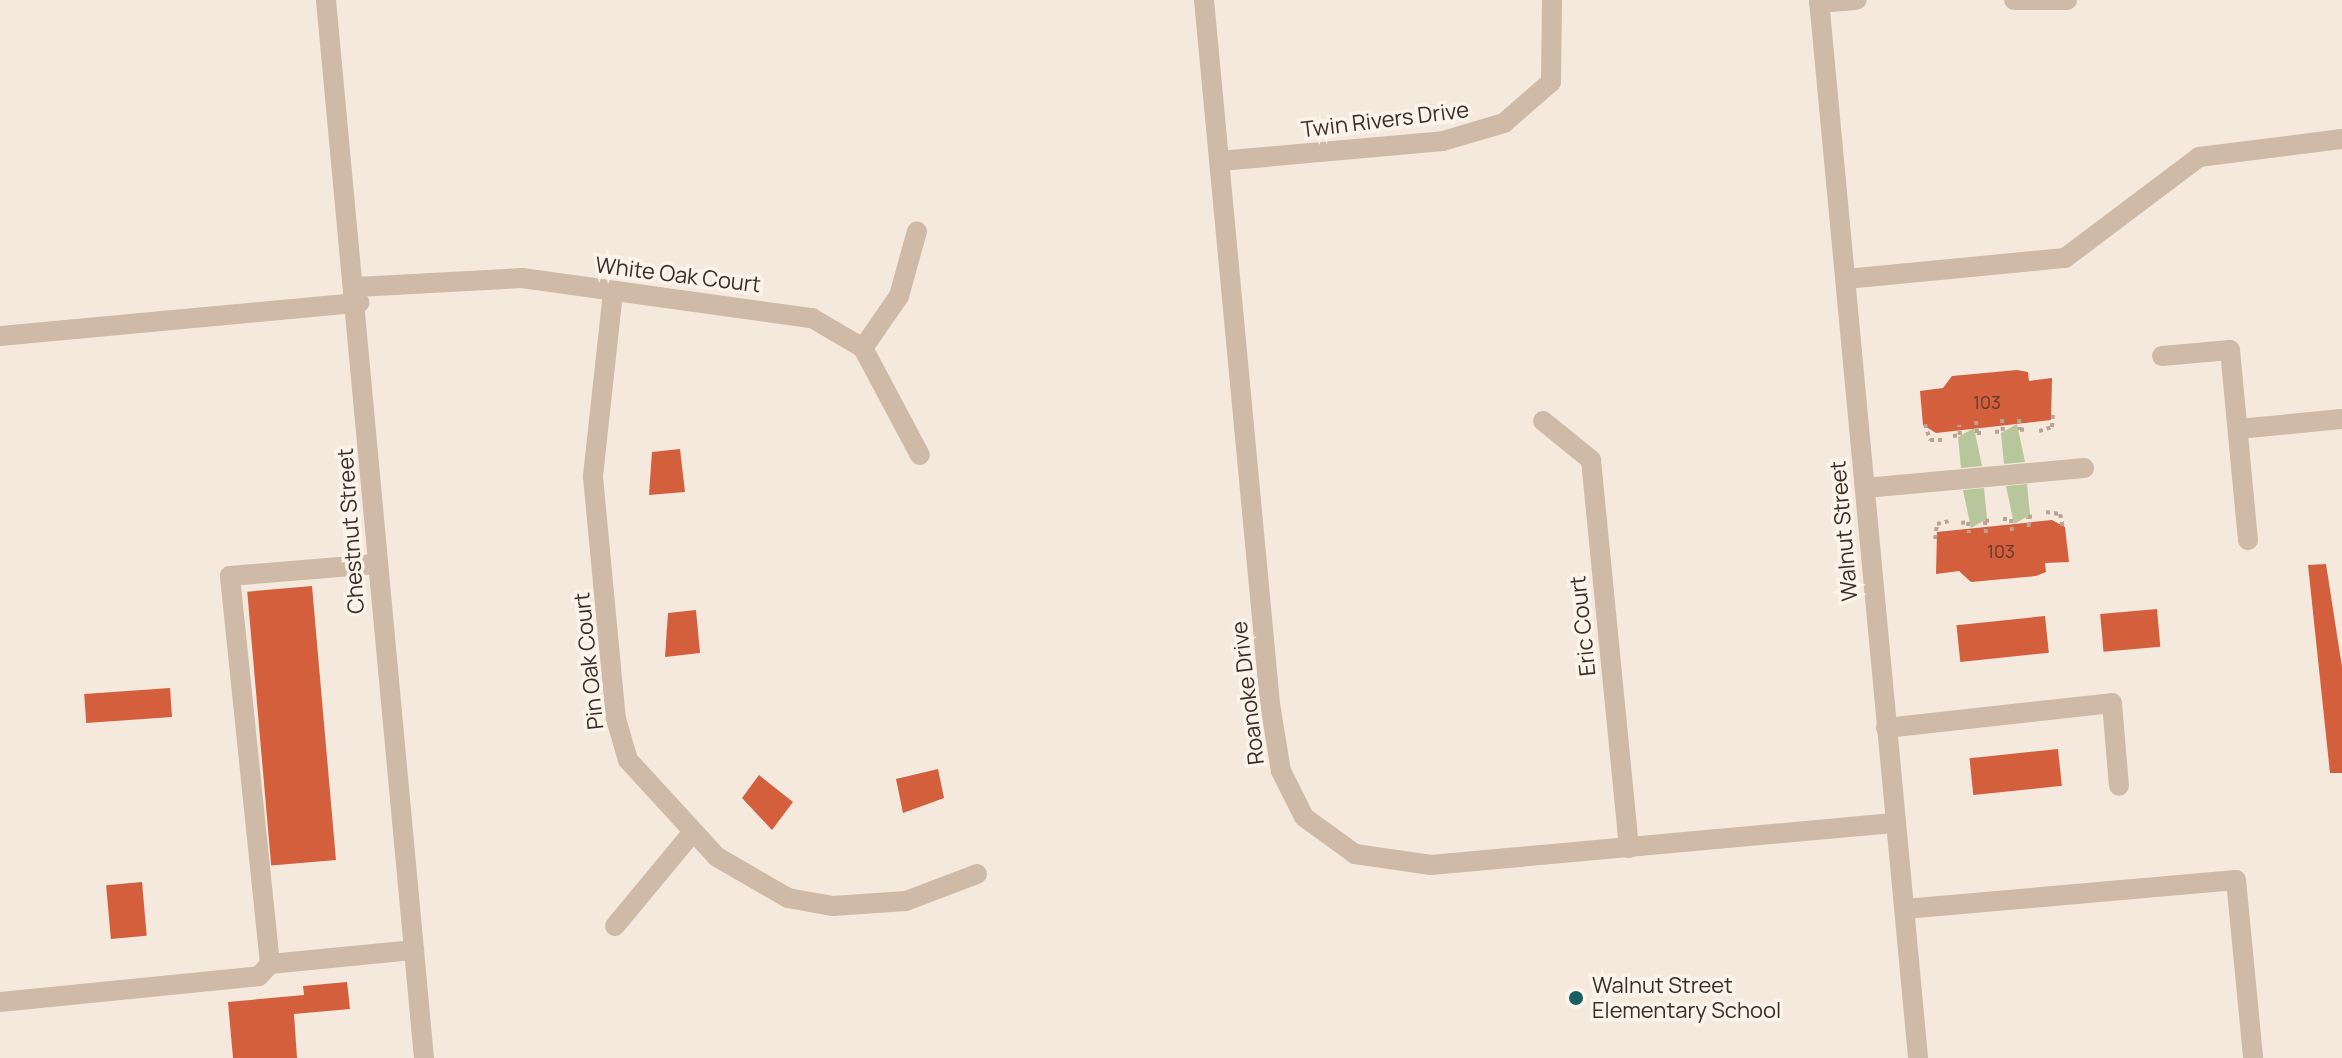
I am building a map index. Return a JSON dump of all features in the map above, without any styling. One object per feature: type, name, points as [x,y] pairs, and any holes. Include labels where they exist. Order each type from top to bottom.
[{"type":"street","name":"Chestnut Street","points":[[326,0],[358,295],[376,564],[424,1058]]},
{"type":"street","name":"Roanoke Drive","points":[[1204,0],[1270,704],[1281,771],[1304,817],[1331,842],[1384,863],[1629,848],[1896,823]]},
{"type":"street","name":"Twin Rivers Drive","points":[[1220,161],[1443,141],[1504,123],[1551,82],[1552,0]]},
{"type":"street","points":[[1819,2],[1857,0]]},
{"type":"street","points":[[2014,0],[2067,0]]},
{"type":"street","name":"Walnut Street","points":[[1819,2],[1918,1058]]},
{"type":"street","points":[[1846,279],[2065,258],[2199,157],[2342,139]]},
{"type":"street","points":[[917,231],[899,296],[863,348],[920,455]]},
{"type":"street","name":"White Oak Court","points":[[0,336],[522,278],[812,318],[863,348]]},
{"type":"street","name":"Pin Oak Court","points":[[613,292],[593,477],[616,719],[628,760],[717,857],[788,898],[833,906],[906,901],[977,874]]},
{"type":"street","points":[[2162,356],[2230,350],[2248,540]]},
{"type":"street","points":[[2238,429],[2342,419]]},
{"type":"street","name":"Eric Court","points":[[1543,421],[1591,460],[1629,848]]},
{"type":"street","points":[[1865,488],[2084,468]]},
{"type":"street","points":[[270,964],[230,576],[376,564]]},
{"type":"street","points":[[1886,728],[2112,703],[2119,786]]},
{"type":"street","points":[[615,926],[692,833]]},
{"type":"street","points":[[1905,909],[2236,880],[2253,1058]]},
{"type":"street","points":[[0,1002],[259,976],[270,964],[414,950]]},
{"type":"path","points":[[2039,431],[2052,427],[2053,413]]},
{"type":"path","points":[[1995,432],[2003,431],[2002,419]]},
{"type":"path","points":[[2019,419],[2020,430],[2028,429]]},
{"type":"path","points":[[1976,421],[1977,433],[1985,433]]},
{"type":"path","points":[[1925,424],[1928,438],[1942,440]]},
{"type":"path","points":[[1953,436],[1960,435],[1959,425]]},
{"type":"path","points":[[2046,512],[2060,514],[2063,528]]},
{"type":"path","points":[[2029,527],[2028,517],[2036,516]]},
{"type":"path","points":[[2003,519],[2011,519],[2012,531]]},
{"type":"path","points":[[1986,533],[1985,521],[1993,520]]},
{"type":"path","points":[[1935,539],[1937,524],[1949,521]]},
{"type":"path","points":[[1961,523],[1968,522],[1969,533]]},
{"type":"green space","points":[[2017,424],[2025,462],[2004,464],[2001,433]]},
{"type":"green space","points":[[1974,428],[1982,466],[1961,468],[1958,437]]},
{"type":"green space","points":[[2027,484],[2030,515],[2014,524],[2006,486]]},
{"type":"green space","points":[[1984,488],[1987,519],[1971,528],[1963,490]]},
{"type":"building","points":[[2017,370],[2028,372],[2029,381],[2052,378],[2051,420],[1936,433],[1923,425],[1920,391],[1943,388],[1952,376]]},
{"type":"building","points":[[680,449],[685,492],[649,495],[652,452]]},
{"type":"building","points":[[2052,520],[2065,527],[2069,562],[2045,563],[2046,572],[2036,576],[1971,582],[1959,571],[1936,574],[1937,532]]},
{"type":"building","points":[[2326,564],[2342,667],[2342,773],[2330,773],[2308,565]]},
{"type":"building","points":[[312,586],[336,860],[271,866],[247,592]]},
{"type":"building","points":[[2157,609],[2160,647],[2104,652],[2100,614]]},
{"type":"building","points":[[696,610],[700,653],[665,657],[668,613]]},
{"type":"building","points":[[2045,616],[2049,653],[1960,662],[1956,625]]},
{"type":"building","points":[[170,688],[172,717],[86,723],[84,694]]},
{"type":"building","points":[[2058,749],[2062,786],[1973,795],[1969,758]]},
{"type":"building","points":[[938,769],[944,798],[903,813],[896,779]]},
{"type":"building","points":[[759,775],[793,802],[772,830],[742,798]]},
{"type":"building","points":[[142,882],[147,936],[111,939],[106,885]]},
{"type":"building","points":[[347,982],[350,1009],[294,1014],[297,1058],[233,1058],[228,1002],[304,995],[303,986]]},
{"type":"place","name":"Walnut Street Elementary School","points":[[1576,998]]}]
